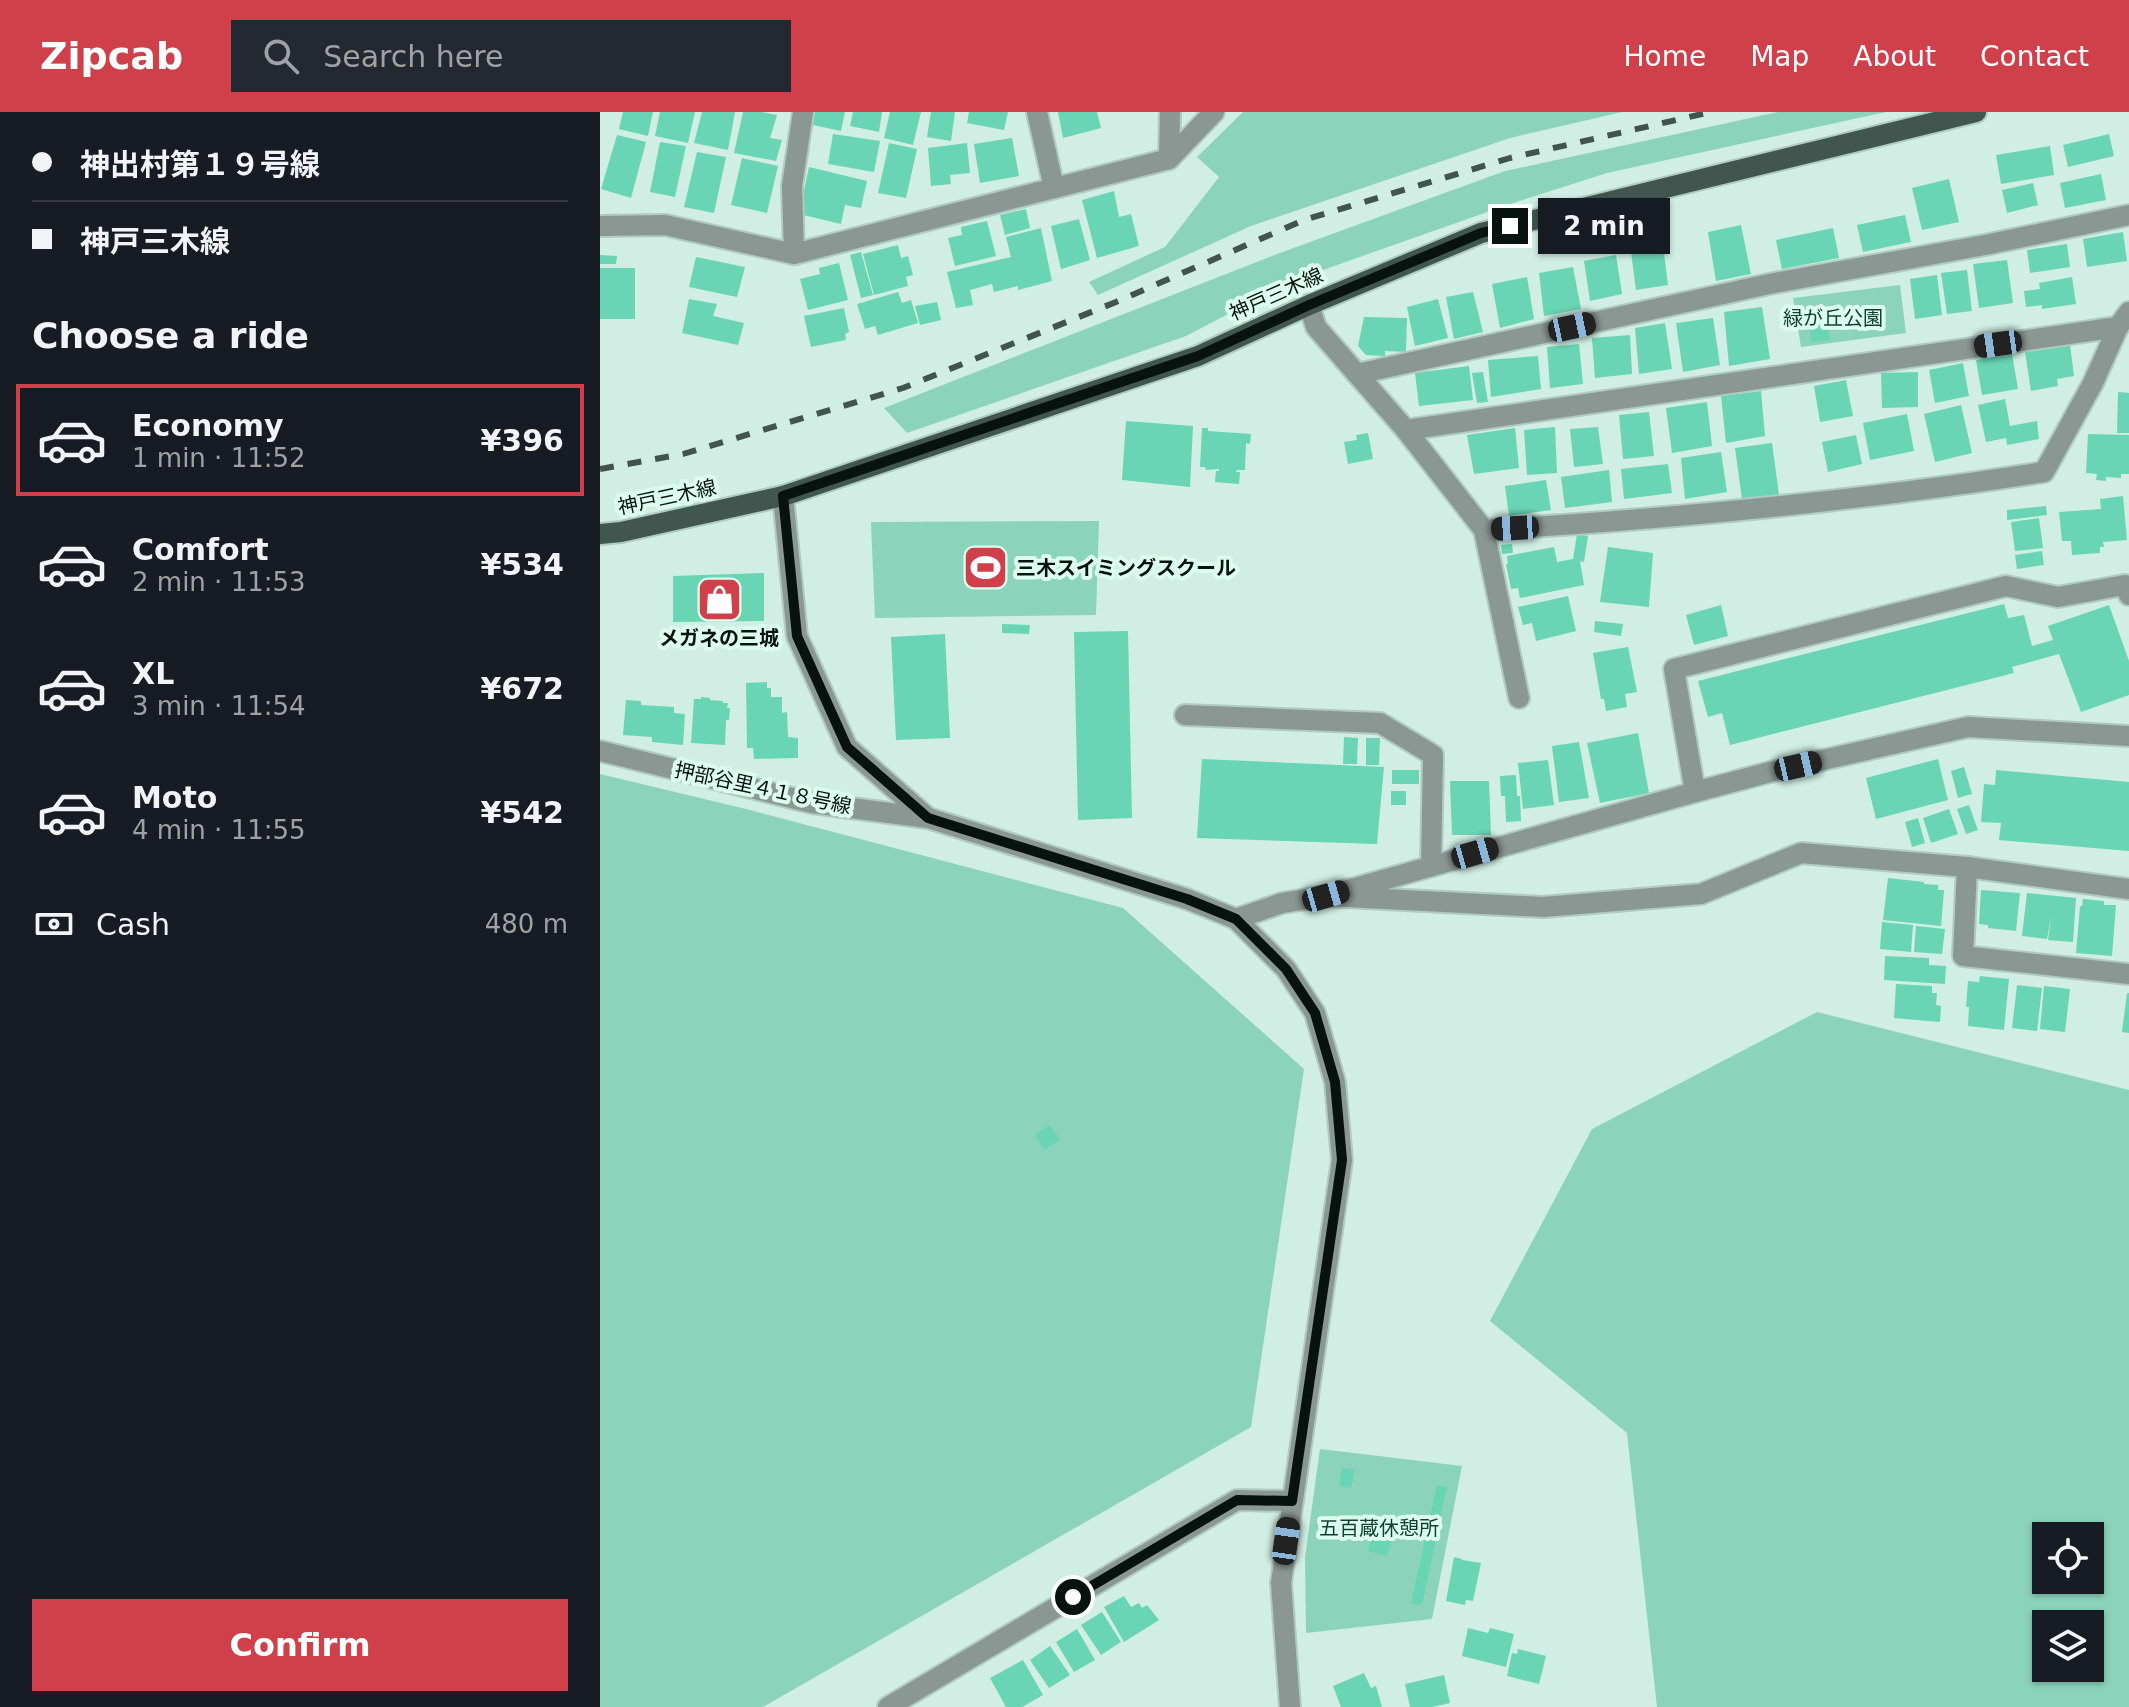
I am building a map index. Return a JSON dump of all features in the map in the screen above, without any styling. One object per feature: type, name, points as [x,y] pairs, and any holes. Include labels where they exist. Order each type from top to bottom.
[{"type":"main road","name":"神戸三木線","points":[[600,534],[783,496],[1198,356],[1309,305],[1481,233],[1976,112]]},
{"type":"street","points":[[794,254],[792,186],[803,112]]},
{"type":"street","points":[[1037,112],[1054,188]]},
{"type":"street","points":[[1169,159],[1170,112]]},
{"type":"street","points":[[600,226],[665,225],[794,254],[1169,159],[1214,112]]},
{"type":"street","points":[[1357,374],[1769,284],[2129,215]]},
{"type":"street","points":[[1309,305],[1316,327],[1406,430],[1484,530],[1519,698]]},
{"type":"street","points":[[1406,430],[2124,319]]},
{"type":"street","points":[[1484,530],[1607,523],[1810,504],[2044,472],[2124,319]]},
{"type":"street","points":[[783,496],[797,636],[847,747],[928,818],[1187,899],[1236,919],[1286,969],[1315,1013],[1335,1082],[1342,1160],[1281,1583],[1290,1707]]},
{"type":"street","points":[[1695,792],[1674,669],[2006,586],[2058,597],[2125,585],[2129,595]]},
{"type":"street","points":[[1185,715],[1380,723],[1433,755],[1431,866]]},
{"type":"street","points":[[1236,919],[1282,903],[1326,896],[1770,772],[1968,727],[2129,736]]},
{"type":"street","name":"押部谷里４１８号線","points":[[600,751],[812,803],[928,818]]},
{"type":"street","points":[[1326,896],[1543,907],[1701,894],[1801,853],[1967,867],[2129,889]]},
{"type":"street","points":[[1967,867],[1963,956],[2129,974]]},
{"type":"street","points":[[888,1707],[1237,1500],[1292,1501]]},
{"type":"green space","points":[[1243,112],[1622,112],[1510,138],[1251,226],[1098,295],[1089,282],[1165,247],[1219,177],[1197,157]]},
{"type":"green space","points":[[1778,112],[1886,112],[1607,173],[1507,205],[1289,282],[1186,336],[907,433],[884,408],[1277,254],[1505,171]]},
{"type":"green space","name":"緑が丘公園","points":[[1900,285],[1906,333],[1801,347],[1793,298]]},
{"type":"green space","name":"三木スイミングスクール","points":[[1099,521],[1096,615],[875,618],[871,522]]},
{"type":"green space","points":[[600,774],[1123,908],[1304,1069],[1251,1427],[763,1707],[600,1707]]},
{"type":"green space","points":[[1817,1012],[2129,1090],[2129,1707],[1657,1707],[1627,1433],[1490,1321],[1592,1129]]},
{"type":"green space","name":"五百蔵休憩所","points":[[1320,1449],[1462,1466],[1432,1619],[1306,1633],[1305,1557]]},
{"type":"building","points":[[623,112],[653,112],[648,136],[619,129]]},
{"type":"building","points":[[660,112],[695,112],[688,143],[655,136]]},
{"type":"building","points":[[702,112],[735,112],[728,150],[694,143]]},
{"type":"building","points":[[743,112],[777,115],[770,138],[782,140],[776,161],[734,153]]},
{"type":"building","points":[[815,112],[845,112],[841,131],[813,125]]},
{"type":"building","points":[[853,112],[882,112],[879,132],[850,126]]},
{"type":"building","points":[[890,112],[921,112],[913,145],[884,138]]},
{"type":"building","points":[[931,112],[955,112],[951,141],[927,137]]},
{"type":"building","points":[[969,112],[1008,112],[1004,130],[967,123]]},
{"type":"building","points":[[1058,112],[1097,112],[1101,128],[1063,138]]},
{"type":"building","points":[[833,134],[880,141],[874,172],[828,164]]},
{"type":"building","points":[[2109,134],[2114,156],[2068,167],[2063,145]]},
{"type":"building","points":[[617,135],[646,142],[631,198],[601,189]]},
{"type":"building","points":[[1012,138],[1019,176],[980,183],[974,144]]},
{"type":"building","points":[[660,142],[686,146],[675,197],[650,192]]},
{"type":"building","points":[[889,143],[917,149],[906,198],[878,193]]},
{"type":"building","points":[[967,143],[970,173],[950,175],[951,184],[931,186],[928,148]]},
{"type":"building","points":[[2050,146],[2054,175],[2001,184],[1996,155]]},
{"type":"building","points":[[697,152],[726,157],[714,213],[684,207]]},
{"type":"building","points":[[742,158],[778,166],[767,213],[731,205]]},
{"type":"building","points":[[809,167],[867,181],[861,208],[845,205],[841,224],[799,214]]},
{"type":"building","points":[[2101,174],[2106,200],[2065,208],[2060,183]]},
{"type":"building","points":[[1949,179],[1959,222],[1922,230],[1912,188]]},
{"type":"building","points":[[2033,183],[2038,205],[2007,213],[2002,190]]},
{"type":"building","points":[[1114,191],[1119,217],[1131,214],[1139,246],[1097,258],[1082,200]]},
{"type":"building","points":[[1026,209],[1030,228],[1005,235],[1000,215]]},
{"type":"building","points":[[1905,215],[1911,242],[1863,252],[1857,225]]},
{"type":"building","points":[[1079,219],[1090,260],[1061,269],[1051,226]]},
{"type":"building","points":[[987,221],[996,256],[955,266],[948,238],[962,235],[961,227]]},
{"type":"building","points":[[1741,225],[1751,274],[1716,281],[1708,232]]},
{"type":"building","points":[[1041,228],[1052,281],[1018,290],[1018,286],[994,292],[992,284],[970,290],[973,305],[956,308],[947,272],[1011,257],[1006,237]]},
{"type":"building","points":[[1833,228],[1839,258],[1782,269],[1776,240]]},
{"type":"building","points":[[2123,232],[2127,261],[2087,267],[2083,239]]},
{"type":"building","points":[[1662,237],[1668,285],[1636,290],[1630,244]]},
{"type":"building","points":[[2067,244],[2070,267],[2030,273],[2027,250]]},
{"type":"building","points":[[898,245],[901,258],[908,256],[913,275],[906,277],[908,286],[874,295],[863,254]]},
{"type":"building","points":[[861,252],[873,295],[861,298],[850,255]]},
{"type":"building","points":[[600,255],[617,256],[616,264],[600,264]]},
{"type":"building","points":[[1616,255],[1622,294],[1590,301],[1584,261]]},
{"type":"building","points":[[696,257],[745,267],[737,297],[689,287]]},
{"type":"building","points":[[2007,260],[2013,303],[1979,308],[1973,264]]},
{"type":"building","points":[[839,263],[848,300],[808,310],[800,279],[820,274],[819,268]]},
{"type":"building","points":[[1573,267],[1581,309],[1544,316],[1539,273]]},
{"type":"building","points":[[600,268],[635,268],[635,319],[600,319]]},
{"type":"building","points":[[1967,270],[1972,311],[1947,314],[1941,273]]},
{"type":"building","points":[[1937,275],[1942,315],[1915,319],[1910,279]]},
{"type":"building","points":[[1527,277],[1534,319],[1500,328],[1492,284]]},
{"type":"building","points":[[2072,277],[2076,304],[2042,309],[2042,305],[2026,307],[2024,291],[2040,289],[2039,283]]},
{"type":"building","points":[[898,292],[902,303],[911,300],[918,323],[878,335],[875,326],[865,329],[857,304]]},
{"type":"building","points":[[1473,292],[1483,332],[1454,339],[1446,297]]},
{"type":"building","points":[[689,299],[717,304],[713,316],[744,323],[738,345],[682,333]]},
{"type":"building","points":[[1438,299],[1448,338],[1415,346],[1407,307]]},
{"type":"building","points":[[937,302],[941,320],[920,325],[915,306]]},
{"type":"building","points":[[1762,307],[1770,359],[1729,366],[1724,312]]},
{"type":"building","points":[[844,308],[849,332],[845,334],[846,340],[811,347],[804,316]]},
{"type":"building","points":[[1364,317],[1407,318],[1406,352],[1385,351],[1385,356],[1366,355],[1358,346]]},
{"type":"building","points":[[1713,318],[1720,365],[1683,372],[1676,323]]},
{"type":"building","points":[[1828,320],[1830,340],[1811,342],[1809,322]]},
{"type":"building","points":[[1665,323],[1672,369],[1639,374],[1635,328]]},
{"type":"building","points":[[1630,335],[1632,374],[1595,378],[1592,338]]},
{"type":"building","points":[[1579,344],[1583,384],[1550,388],[1547,347]]},
{"type":"building","points":[[2070,345],[2074,376],[2057,379],[2058,386],[2031,391],[2025,352]]},
{"type":"building","points":[[2012,354],[2018,389],[1982,395],[1976,360]]},
{"type":"building","points":[[1538,356],[1541,389],[1491,397],[1488,360]]},
{"type":"building","points":[[1963,363],[1969,396],[1935,403],[1929,370]]},
{"type":"building","points":[[1469,366],[1473,400],[1419,406],[1415,373]]},
{"type":"building","points":[[1483,372],[1488,402],[1477,403],[1472,373]]},
{"type":"building","points":[[1918,372],[1918,407],[1882,408],[1881,373]]},
{"type":"building","points":[[1846,380],[1853,416],[1820,422],[1814,386]]},
{"type":"building","points":[[1761,391],[1765,436],[1726,443],[1721,396]]},
{"type":"building","points":[[2118,392],[2129,393],[2129,433],[2117,433]]},
{"type":"building","points":[[2005,399],[2010,426],[2037,421],[2039,439],[2007,445],[2006,438],[1986,442],[1978,405]]},
{"type":"building","points":[[1707,402],[1712,446],[1672,453],[1666,408]]},
{"type":"building","points":[[1961,405],[1972,453],[1935,462],[1924,414]]},
{"type":"building","points":[[1649,412],[1654,456],[1623,459],[1619,415]]},
{"type":"building","points":[[1907,414],[1914,451],[1870,460],[1863,423]]},
{"type":"building","points":[[1126,421],[1193,426],[1190,487],[1122,480]]},
{"type":"building","points":[[1555,427],[1557,473],[1527,475],[1524,430]]},
{"type":"building","points":[[1598,427],[1603,464],[1574,467],[1570,429]]},
{"type":"building","points":[[1202,428],[1251,434],[1250,444],[1246,443],[1245,470],[1236,472],[1240,472],[1239,484],[1215,482],[1219,469],[1200,467]]},
{"type":"building","points":[[1515,428],[1519,468],[1474,474],[1467,435]]},
{"type":"building","points":[[1368,433],[1373,459],[1348,464],[1344,442],[1357,440],[1356,435]]},
{"type":"building","points":[[2088,434],[2129,435],[2129,474],[2121,474],[2121,478],[2106,477],[2106,481],[2096,480],[2097,474],[2086,473]]},
{"type":"building","points":[[1856,435],[1862,464],[1828,472],[1822,442]]},
{"type":"building","points":[[1772,443],[1779,495],[1742,499],[1735,448]]},
{"type":"building","points":[[1721,452],[1727,492],[1685,499],[1681,458]]},
{"type":"building","points":[[1668,464],[1672,493],[1624,499],[1621,469]]},
{"type":"building","points":[[1609,470],[1612,502],[1565,508],[1561,477]]},
{"type":"building","points":[[1546,480],[1551,510],[1509,516],[1505,486]]},
{"type":"building","points":[[2123,496],[2127,540],[2103,542],[2100,553],[2072,555],[2071,541],[2062,541],[2059,512],[2101,509],[2100,499]]},
{"type":"building","points":[[2046,506],[2047,515],[2007,520],[2007,510]]},
{"type":"building","points":[[2039,518],[2043,548],[2015,551],[2011,522]]},
{"type":"building","points":[[1577,534],[1588,536],[1584,562],[1580,561],[1584,585],[1520,598],[1518,588],[1511,589],[1507,556],[1554,547],[1557,562],[1573,559]]},
{"type":"building","points":[[1512,544],[1513,553],[1502,554],[1501,545]]},
{"type":"building","points":[[1608,547],[1653,553],[1649,607],[1600,602]]},
{"type":"building","points":[[2042,551],[2044,565],[2017,569],[2015,555]]},
{"type":"building","name":"メガネの三城","points":[[764,573],[764,621],[673,622],[673,576]]},
{"type":"building","points":[[1568,596],[1576,631],[1536,641],[1532,623],[1523,625],[1518,607]]},
{"type":"building","points":[[2004,604],[2008,618],[2024,615],[2032,646],[2053,640],[2048,626],[2109,605],[2129,661],[2129,695],[2081,712],[2059,654],[2012,667],[2014,673],[1730,745],[1722,713],[1708,717],[1698,681]]},
{"type":"building","points":[[1721,605],[1728,636],[1694,645],[1686,615]]},
{"type":"building","points":[[1595,621],[1623,624],[1621,636],[1594,632]]},
{"type":"building","points":[[1002,624],[1030,625],[1029,634],[1002,633]]},
{"type":"building","points":[[1128,631],[1132,818],[1078,820],[1074,632]]},
{"type":"building","points":[[945,634],[950,738],[896,740],[891,637]]},
{"type":"building","points":[[1628,647],[1637,692],[1625,694],[1627,707],[1606,711],[1593,653]]},
{"type":"building","points":[[767,682],[771,697],[782,697],[782,713],[787,712],[788,737],[798,738],[798,758],[754,759],[753,748],[747,748],[746,683]]},
{"type":"building","points":[[701,697],[728,703],[725,745],[691,743],[694,699]]},
{"type":"building","points":[[626,700],[641,701],[641,705],[674,707],[674,713],[685,714],[683,745],[652,742],[652,737],[623,735]]},
{"type":"building","points":[[1638,733],[1649,793],[1600,803],[1587,743]]},
{"type":"building","points":[[1344,737],[1358,738],[1357,764],[1343,764]]},
{"type":"building","points":[[1366,738],[1380,738],[1379,765],[1366,765]]},
{"type":"building","points":[[1579,742],[1589,798],[1559,802],[1552,746]]},
{"type":"building","points":[[1202,759],[1384,767],[1377,844],[1197,838]]},
{"type":"building","points":[[1938,759],[1948,800],[1876,819],[1866,778]]},
{"type":"building","points":[[1548,760],[1554,805],[1523,809],[1518,763]]},
{"type":"building","points":[[1964,767],[1972,794],[1958,798],[1951,771]]},
{"type":"building","points":[[1392,770],[1419,770],[1419,784],[1392,784]]},
{"type":"building","points":[[1996,770],[2129,782],[2129,851],[1999,840],[2001,823],[1981,822],[1984,784],[1995,785]]},
{"type":"building","points":[[1516,775],[1521,821],[1506,822],[1500,776]]},
{"type":"building","points":[[1450,781],[1489,781],[1491,835],[1452,835]]},
{"type":"building","points":[[1391,791],[1406,791],[1406,805],[1391,805]]},
{"type":"building","points":[[1969,805],[1978,830],[1966,834],[1957,809]]},
{"type":"building","points":[[1949,809],[1958,834],[1931,843],[1923,818]]},
{"type":"building","points":[[1918,818],[1925,843],[1912,847],[1905,822]]},
{"type":"building","points":[[1888,878],[1938,885],[1938,890],[1944,890],[1941,926],[1883,920]]},
{"type":"building","points":[[1981,890],[2020,893],[2016,931],[1979,924]]},
{"type":"building","points":[[2027,893],[2076,898],[2073,942],[2048,940],[2051,916],[2047,939],[2022,936]]},
{"type":"building","points":[[2083,899],[2116,905],[2112,956],[2076,953]]},
{"type":"building","points":[[1882,922],[1913,925],[1911,952],[1880,949]]},
{"type":"building","points":[[1916,926],[1945,929],[1942,954],[1914,952]]},
{"type":"building","points":[[1885,956],[1929,958],[1929,965],[1946,966],[1945,984],[1884,980]]},
{"type":"building","points":[[1980,976],[2009,979],[2004,1030],[1968,1026],[1968,981],[1979,982]]},
{"type":"building","points":[[1896,984],[1932,986],[1932,993],[1937,993],[1936,1005],[1941,1006],[1940,1022],[1894,1018]]},
{"type":"building","points":[[2017,985],[2042,988],[2037,1031],[2012,1028]]},
{"type":"building","points":[[2044,986],[2070,989],[2065,1032],[2040,1029]]},
{"type":"building","points":[[2129,993],[2129,1033],[2122,1032]]},
{"type":"building","points":[[1050,1125],[1060,1140],[1044,1150],[1035,1135]]},
{"type":"building","points":[[1342,1468],[1355,1470],[1351,1488],[1339,1486]]},
{"type":"building","points":[[1437,1485],[1447,1487],[1422,1605],[1411,1603]]},
{"type":"building","points":[[1373,1530],[1393,1535],[1387,1556],[1368,1551]]},
{"type":"building","points":[[1454,1557],[1481,1563],[1473,1601],[1466,1600],[1465,1605],[1446,1601]]},
{"type":"building","points":[[1124,1596],[1131,1607],[1139,1603],[1142,1608],[1147,1605],[1159,1620],[1124,1642],[1104,1607]]},
{"type":"building","points":[[1102,1612],[1121,1642],[1101,1655],[1081,1625]]},
{"type":"building","points":[[1468,1628],[1488,1633],[1490,1628],[1514,1634],[1506,1667],[1462,1656]]},
{"type":"building","points":[[1077,1629],[1095,1660],[1074,1672],[1056,1642]]},
{"type":"building","points":[[1050,1646],[1070,1675],[1049,1688],[1030,1660]]},
{"type":"building","points":[[1518,1649],[1546,1656],[1539,1684],[1507,1676],[1512,1653],[1517,1654]]},
{"type":"building","points":[[1023,1660],[1043,1695],[1022,1707],[1006,1707],[990,1678]]},
{"type":"building","points":[[1364,1673],[1371,1688],[1376,1686],[1382,1707],[1341,1707],[1333,1686]]},
{"type":"building","points":[[1444,1675],[1450,1703],[1410,1707],[1405,1684]]},
{"type":"railway","points":[[600,469],[683,454],[903,388],[1116,302],[1304,220],[1510,158],[1711,112]]},
{"type":"place","name":"三木スイミングスクール","points":[[985,568]]},
{"type":"place","name":"メガネの三城","points":[[719,599]]},
{"type":"route","points":[[1073,1597],[1237,1500],[1292,1501],[1342,1160],[1335,1082],[1315,1013],[1286,969],[1236,919],[1187,899],[928,818],[847,747],[797,636],[783,496],[1198,356],[1309,305],[1481,233],[1510,226]]}]
